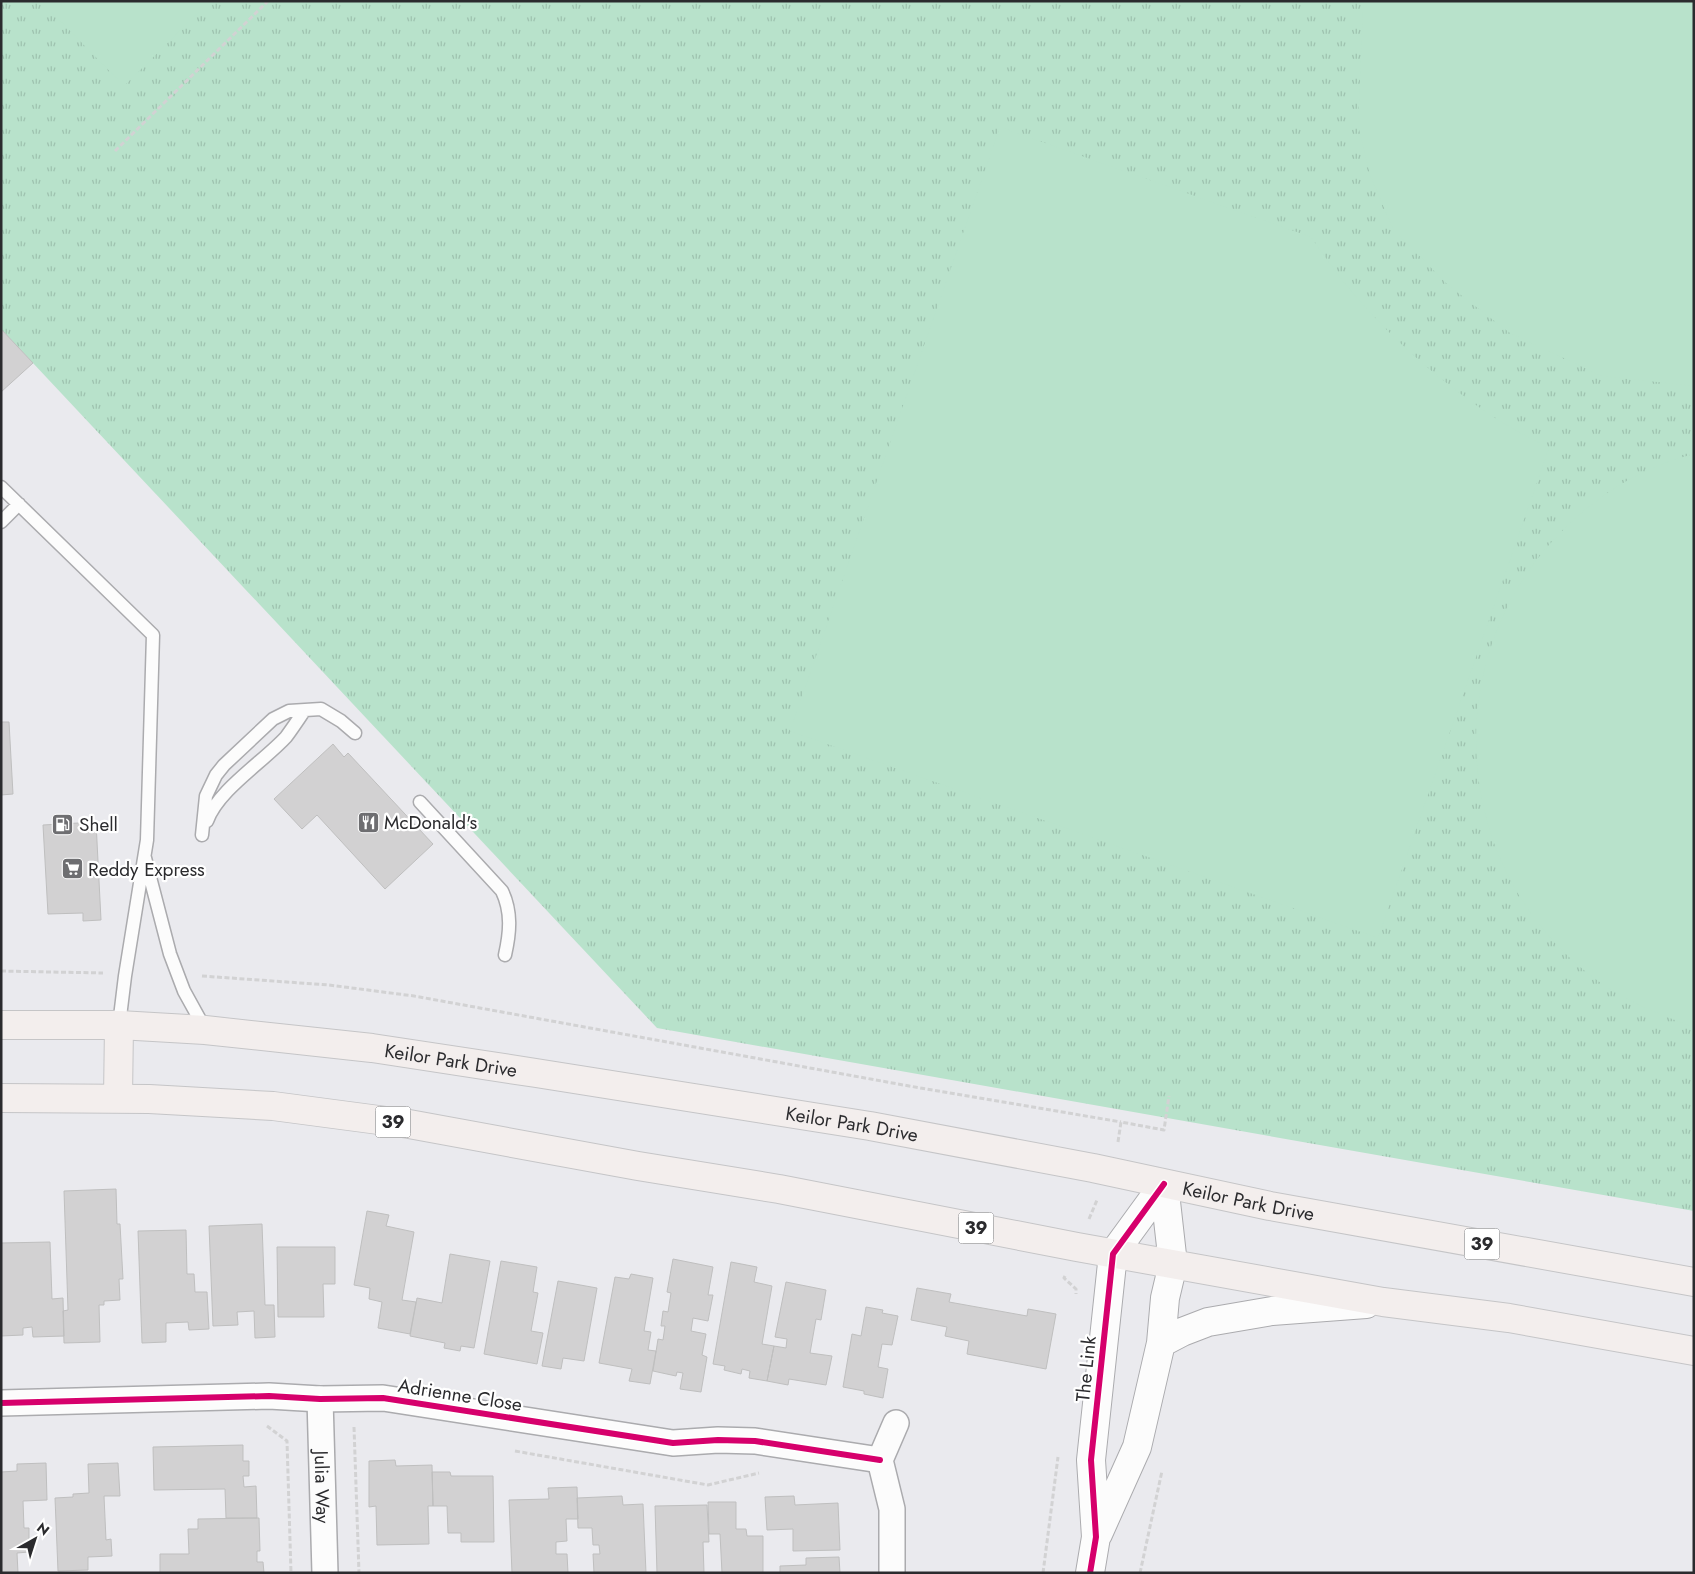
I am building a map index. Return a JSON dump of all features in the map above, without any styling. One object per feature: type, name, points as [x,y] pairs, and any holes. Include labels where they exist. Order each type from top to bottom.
[{"type":"main road","name":"Keilor Park Drive","points":[[1,1025],[119,1024],[205,1030],[372,1048],[860,1124],[1093,1168],[1270,1206],[1694,1282]]},
{"type":"main road","points":[[118,1098],[119,1024]]},
{"type":"main road","name":"39","points":[[1,1098],[118,1098],[273,1106],[409,1124],[780,1190],[1113,1254],[1383,1302],[1509,1318],[1694,1351]]},
{"type":"street","name":"The Link","points":[[1090,1573],[1096,1538],[1091,1460],[1113,1254],[1164,1184]]},
{"type":"street","name":"The Link","points":[[1096,1538],[1137,1446],[1161,1343],[1165,1298],[1173,1264],[1164,1184]]},
{"type":"street","points":[[1161,1343],[1208,1322],[1272,1311],[1383,1302]]},
{"type":"street","name":"Adrienne Close","points":[[1,1403],[269,1396],[320,1399],[383,1398],[673,1443],[755,1440],[880,1460]]},
{"type":"street","name":"Julia Way","points":[[320,1399],[325,1573]]},
{"type":"street","points":[[892,1573],[892,1509],[880,1460],[896,1423]]},
{"type":"lane","points":[[1,487],[153,635],[147,840],[119,1024]]},
{"type":"lane","points":[[1,522],[18,504]]},
{"type":"lane","points":[[304,711],[286,736],[228,791],[211,810],[202,835],[206,796],[216,776],[224,765],[273,719],[289,712],[321,709],[341,721],[354,733]]},
{"type":"lane","points":[[420,802],[502,891],[506,900],[510,922],[505,955]]},
{"type":"lane","points":[[144,853],[170,954],[184,991],[205,1030]]},
{"type":"path","points":[[115,151],[268,1]]},
{"type":"path","points":[[1,971],[126,973]]},
{"type":"path","points":[[178,975],[329,985],[414,996],[909,1086],[1121,1122]]},
{"type":"path","points":[[1164,1125],[1169,1096]]},
{"type":"path","points":[[258,1426],[268,1426],[287,1441],[291,1573]]},
{"type":"green space","points":[[1,1],[1694,1],[1694,1211],[657,1028],[1,329]]},
{"type":"green space","points":[[41,1],[210,1],[124,86]]},
{"type":"green space","points":[[1365,1],[1694,1],[1694,386],[1602,376],[1510,333],[1448,285],[1393,229],[1370,175],[1358,125],[1363,9]]},
{"type":"green space","points":[[1000,127],[1311,237],[1357,298],[1422,363],[1457,392],[1485,411],[1549,448],[1378,938],[790,731]]},
{"type":"green space","points":[[1694,454],[1694,1027],[1640,1005],[1602,984],[1545,932],[1511,882],[1489,827],[1478,769],[1478,710],[1489,652],[1513,597],[1548,546],[1579,515],[1614,489],[1652,468]]},
{"type":"building","points":[[1,329],[33,363],[1,392]]},
{"type":"building","points":[[1,722],[9,722],[13,794],[1,795]]},
{"type":"building","name":"McDonald's","points":[[333,744],[344,757],[348,753],[433,844],[385,889],[317,815],[302,829],[274,799]]},
{"type":"building","name":"Reddy Express","points":[[96,822],[101,920],[83,921],[83,913],[48,914],[43,825]]},
{"type":"building","points":[[116,1189],[117,1224],[120,1224],[123,1279],[119,1279],[120,1300],[104,1301],[104,1305],[99,1305],[100,1342],[64,1343],[63,1311],[68,1310],[64,1191]]},
{"type":"building","points":[[367,1211],[389,1215],[386,1226],[414,1232],[402,1300],[416,1302],[410,1334],[378,1328],[382,1302],[369,1299],[370,1288],[354,1285]]},
{"type":"building","points":[[262,1224],[265,1305],[274,1305],[275,1337],[255,1338],[254,1311],[237,1312],[238,1325],[213,1326],[209,1226]]},
{"type":"building","points":[[186,1230],[187,1274],[194,1274],[195,1292],[207,1292],[209,1329],[189,1330],[188,1322],[166,1323],[166,1342],[142,1343],[138,1231]]},
{"type":"building","points":[[50,1242],[52,1299],[63,1298],[64,1336],[33,1337],[32,1327],[23,1328],[23,1335],[1,1336],[1,1243]]},
{"type":"building","points":[[277,1247],[335,1247],[335,1284],[323,1284],[324,1317],[278,1317]]},
{"type":"building","points":[[450,1254],[490,1261],[474,1348],[461,1346],[460,1351],[444,1348],[445,1343],[410,1336],[417,1298],[442,1303]]},
{"type":"building","points":[[673,1259],[713,1267],[708,1295],[713,1295],[708,1321],[693,1318],[691,1331],[706,1334],[702,1355],[707,1357],[701,1392],[680,1389],[683,1373],[677,1372],[676,1376],[653,1371],[658,1339],[663,1340],[665,1326],[661,1326],[663,1311],[668,1312],[671,1293],[667,1292]]},
{"type":"building","points":[[501,1261],[537,1267],[533,1292],[538,1293],[531,1331],[543,1333],[537,1364],[484,1354]]},
{"type":"building","points":[[731,1262],[757,1267],[754,1282],[772,1286],[762,1344],[774,1346],[767,1381],[749,1378],[750,1371],[742,1369],[741,1374],[724,1370],[725,1366],[713,1364]]},
{"type":"building","points":[[631,1274],[653,1278],[644,1331],[651,1332],[648,1350],[656,1351],[650,1384],[629,1381],[632,1369],[599,1363],[615,1277],[629,1279]]},
{"type":"building","points":[[558,1281],[597,1288],[584,1361],[563,1358],[561,1369],[542,1366]]},
{"type":"building","points":[[786,1282],[826,1290],[821,1320],[816,1319],[810,1353],[832,1356],[826,1385],[789,1379],[788,1385],[767,1381],[774,1346],[786,1348],[787,1339],[775,1337]]},
{"type":"building","points":[[917,1288],[951,1294],[949,1302],[1027,1316],[1028,1309],[1056,1314],[1046,1369],[967,1354],[969,1341],[945,1336],[947,1327],[911,1320]]},
{"type":"building","points":[[866,1307],[883,1310],[882,1313],[898,1316],[892,1345],[882,1344],[878,1367],[888,1369],[883,1398],[864,1394],[864,1391],[843,1387],[852,1334],[861,1336]]},
{"type":"building","points":[[243,1445],[243,1461],[249,1461],[249,1476],[243,1476],[244,1487],[256,1486],[257,1518],[226,1518],[225,1489],[154,1490],[153,1447]]},
{"type":"building","points":[[395,1460],[396,1466],[432,1465],[433,1506],[428,1506],[429,1544],[377,1545],[376,1506],[369,1507],[369,1461]]},
{"type":"building","points":[[46,1463],[47,1500],[23,1501],[24,1528],[29,1528],[29,1552],[17,1553],[18,1573],[1,1573],[1,1472],[17,1471],[17,1464]]},
{"type":"building","points":[[118,1463],[120,1496],[104,1496],[106,1540],[111,1539],[112,1556],[88,1557],[88,1570],[58,1571],[55,1498],[73,1497],[73,1494],[89,1493],[88,1464]]},
{"type":"building","points":[[432,1472],[450,1472],[451,1476],[493,1476],[494,1542],[461,1542],[461,1533],[448,1533],[447,1506],[433,1506]]},
{"type":"building","points":[[577,1487],[578,1519],[566,1519],[567,1541],[556,1542],[556,1554],[567,1554],[568,1573],[512,1573],[509,1500],[549,1499],[548,1488]]},
{"type":"building","points":[[622,1496],[623,1505],[643,1504],[646,1573],[594,1573],[593,1554],[600,1554],[599,1545],[593,1545],[592,1528],[578,1528],[577,1498]]},
{"type":"building","points":[[794,1496],[795,1505],[838,1503],[840,1550],[793,1551],[793,1529],[767,1530],[765,1497]]},
{"type":"building","points":[[708,1502],[736,1502],[736,1529],[746,1529],[747,1536],[763,1536],[763,1573],[722,1573],[720,1534],[709,1534]]},
{"type":"building","points":[[707,1505],[709,1542],[703,1542],[704,1573],[657,1573],[655,1506]]},
{"type":"building","points":[[259,1518],[260,1551],[257,1551],[257,1562],[263,1562],[264,1573],[160,1573],[160,1554],[189,1554],[188,1529],[198,1529],[198,1519]]},
{"type":"building","points":[[839,1557],[840,1573],[780,1573],[780,1566],[806,1565],[806,1558]]},
{"type":"cycle path","points":[[1090,1573],[1096,1537],[1091,1460],[1113,1254],[1164,1184]]},
{"type":"cycle path","points":[[1,1403],[269,1396],[320,1399],[383,1398],[673,1443],[718,1440],[755,1441],[880,1460]]},
{"type":"place","name":"McDonald's","points":[[368,822]]},
{"type":"place","name":"Shell","points":[[63,824]]},
{"type":"place","name":"Reddy Express","points":[[72,869]]}]
